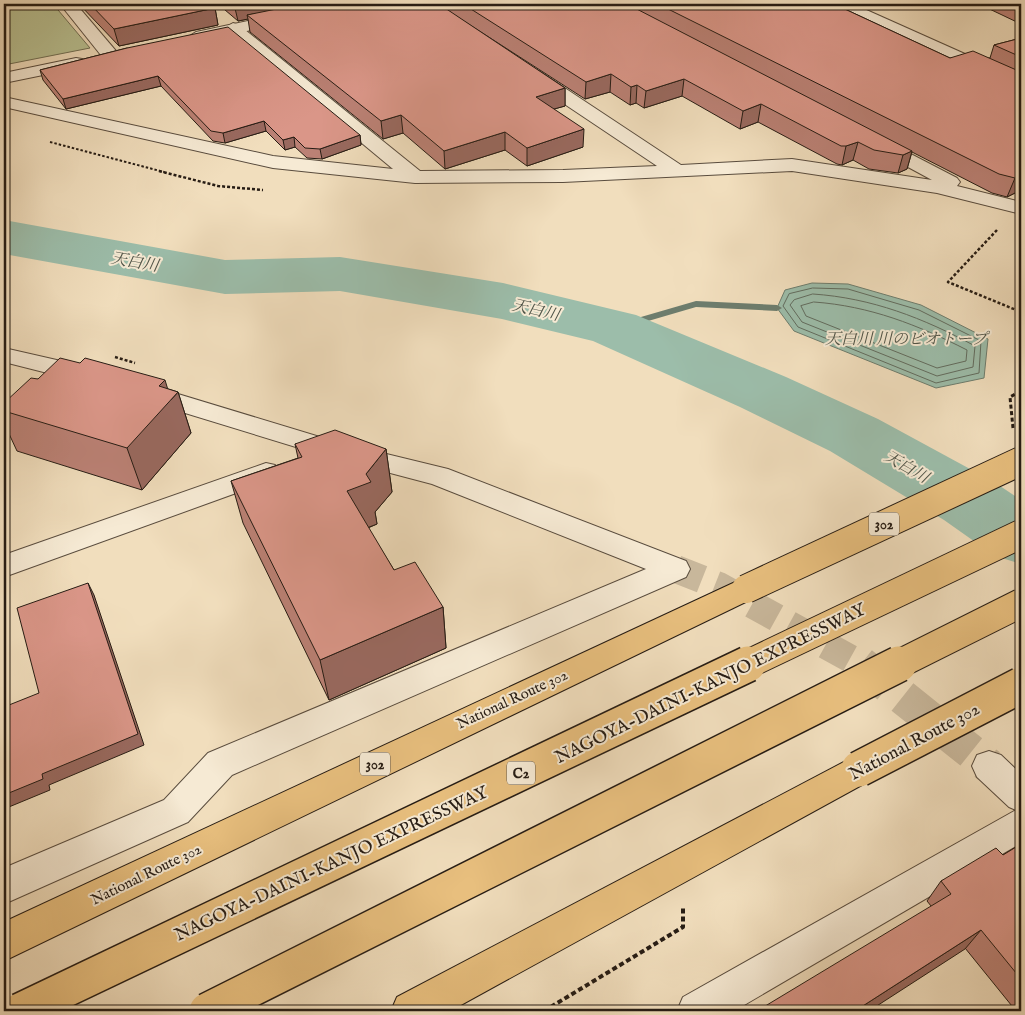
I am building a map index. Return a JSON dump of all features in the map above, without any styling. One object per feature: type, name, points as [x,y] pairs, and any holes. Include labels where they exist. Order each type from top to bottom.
[{"type":"highway","name":"National Route 302","points":[[4,942],[746,589],[1021,461]]},
{"type":"highway","name":"NAGOYA-DAINI-KANJO EXPRESSWAY","points":[[20,1011],[1021,534]]},
{"type":"highway","points":[[207,1011],[1021,603]]},
{"type":"highway","name":"National Route 302","points":[[411,1011],[1021,685]]},
{"type":"street","points":[[68,4],[110,55]]},
{"type":"street","points":[[176,41],[347,4]]},
{"type":"street","points":[[841,4],[1021,85]]},
{"type":"street","points":[[220,16],[415,177]]},
{"type":"street","points":[[4,78],[129,51]]},
{"type":"street","points":[[523,68],[676,170]]},
{"type":"street","points":[[4,102],[61,113],[273,162],[415,177],[563,176],[792,165],[938,187],[1021,208]]},
{"type":"street","points":[[867,137],[976,196]]},
{"type":"street","points":[[4,355],[118,383],[331,449],[438,476],[676,569],[220,764],[176,811],[4,886]]},
{"type":"street","points":[[4,566],[331,449]]},
{"type":"street","points":[[989,766],[1021,796]]},
{"type":"street","points":[[696,1011],[1021,824]]},
{"type":"path","points":[[999,228],[948,282],[1021,312]]},
{"type":"path","points":[[1017,433],[1013,430],[1010,397],[1021,391]]},
{"type":"path","points":[[544,1011],[683,927],[682,865]]},
{"type":"shaded area","points":[[4,4],[53,4],[90,48],[4,65]]},
{"type":"water","name":"天白川 川のビオトープ","points":[[812,283],[848,284],[921,305],[988,339],[984,378],[936,388],[794,331],[777,308],[785,290]]},
{"type":"building","points":[[90,4],[210,4],[215,8],[114,29]]},
{"type":"building","points":[[301,4],[439,4],[565,88],[536,97],[584,129],[527,148],[505,132],[444,151],[401,115],[381,121],[247,15]]},
{"type":"building","points":[[463,4],[627,4],[912,151],[903,155],[874,150],[858,142],[841,146],[761,104],[743,111],[684,79],[646,91],[637,85],[631,87],[611,74],[586,82]]},
{"type":"building","points":[[658,4],[834,4],[950,58],[973,51],[1021,72],[1021,84],[1018,85],[1021,86],[1021,175],[1015,178],[999,174]]},
{"type":"building","points":[[228,27],[360,135],[320,149],[305,148],[294,137],[283,140],[264,121],[223,133],[211,131],[158,76],[63,99],[40,70],[127,48]]},
{"type":"building","points":[[1021,38],[1021,57],[994,45]]},
{"type":"building","points":[[60,358],[80,363],[85,358],[165,380],[159,386],[178,392],[127,448],[4,411],[4,403],[31,378],[38,379]]},
{"type":"building","points":[[335,430],[386,449],[366,474],[371,482],[347,491],[394,570],[415,562],[443,607],[320,660],[231,481],[302,457],[295,444]]},
{"type":"building","points":[[88,583],[138,734],[42,774],[43,779],[4,795],[4,707],[39,693],[17,608]]},
{"type":"building","points":[[1021,844],[1021,979],[981,930],[855,1011],[757,1011],[951,894],[941,881],[996,848],[1003,855]]},
{"type":"waterway","name":"天白川","points":[[4,237],[83,253],[225,277],[340,274],[503,301],[614,328],[763,392],[854,435],[969,501],[1021,536]]},
{"type":"waterway","points":[[614,328],[696,304],[777,308]]},
{"type":"tunnel","points":[[676,569],[719,586],[862,665]]},
{"type":"tunnel","points":[[861,664],[989,766]]}]
